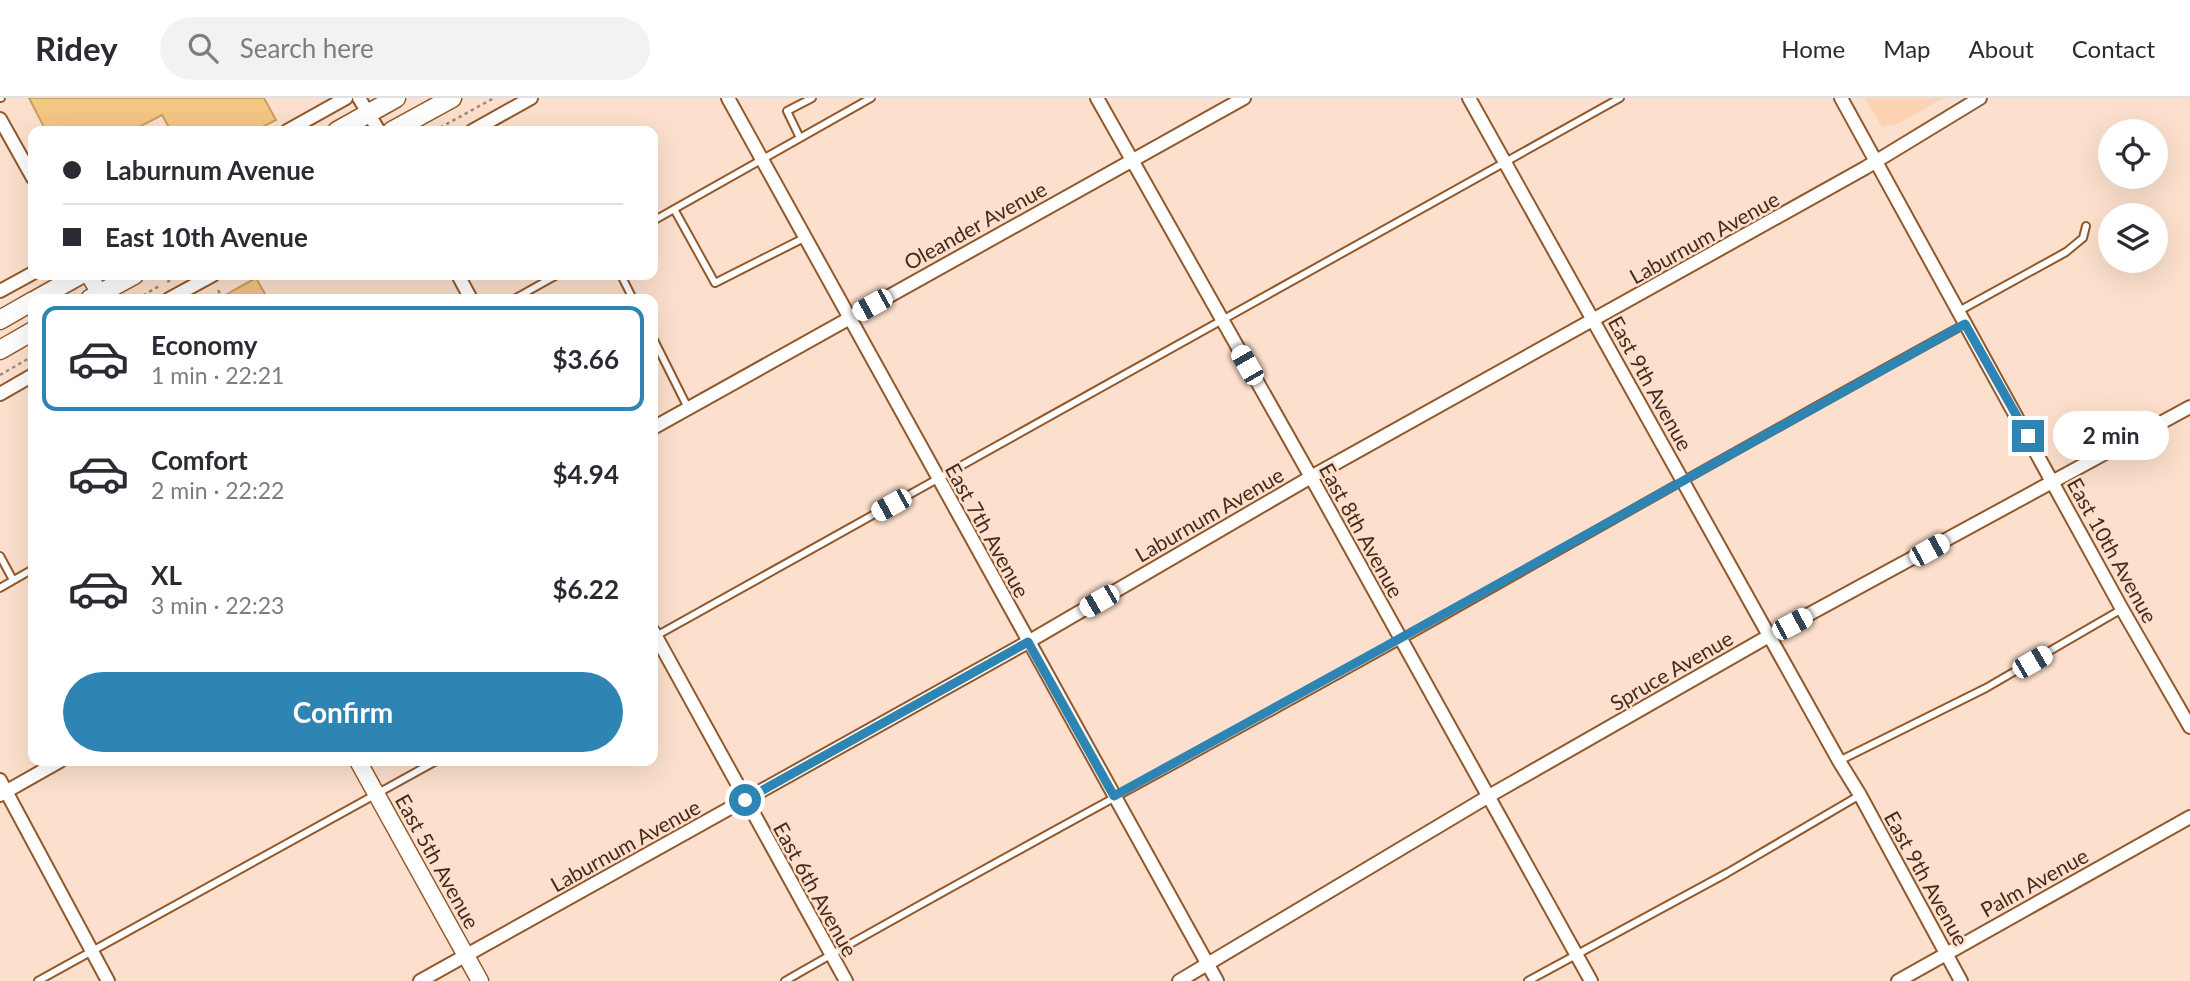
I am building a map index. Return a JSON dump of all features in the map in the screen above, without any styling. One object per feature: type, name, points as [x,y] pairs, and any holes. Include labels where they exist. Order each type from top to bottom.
[{"type":"main road","points":[[342,126],[364,106],[397,98]]},
{"type":"main road","points":[[401,126],[452,98]]},
{"type":"main road","points":[[46,294],[71,280]]},
{"type":"main road","points":[[102,294],[126,280]]},
{"type":"main road","points":[[0,320],[28,304]]},
{"type":"main road","points":[[0,349],[28,334]]},
{"type":"street","points":[[296,126],[346,98]]},
{"type":"street","points":[[481,126],[531,98]]},
{"type":"street","name":"East 7th Avenue","points":[[727,98],[1217,981]]},
{"type":"street","name":"East 8th Avenue","points":[[1097,98],[1591,981]]},
{"type":"street","name":"Oleander Avenue","points":[[658,425],[1244,98]]},
{"type":"street","name":"East 9th Avenue","points":[[1469,98],[1860,795],[1961,981]]},
{"type":"street","name":"East 10th Avenue","points":[[1841,98],[2122,609],[2190,727]]},
{"type":"street","name":"Laburnum Avenue","points":[[419,981],[1028,642],[1311,477],[1876,162],[1980,98]]},
{"type":"street","points":[[364,106],[376,126]]},
{"type":"street","points":[[0,119],[28,169]]},
{"type":"street","points":[[0,291],[28,276]]},
{"type":"street","points":[[178,294],[204,280]]},
{"type":"street","points":[[0,394],[28,378]]},
{"type":"street","name":"Spruce Avenue","points":[[1179,981],[1489,796],[1769,636],[2190,407]]},
{"type":"street","name":"East 6th Avenue","points":[[658,642],[846,981]]},
{"type":"street","points":[[50,766],[2,789],[108,981]]},
{"type":"street","name":"East 5th Avenue","points":[[361,766],[480,981]]},
{"type":"street","name":"Palm Avenue","points":[[1898,981],[2190,817]]},
{"type":"lane","points":[[800,138],[787,111],[812,98]]},
{"type":"lane","points":[[658,218],[871,98]]},
{"type":"lane","points":[[658,633],[1620,98]]},
{"type":"lane","points":[[674,209],[715,283],[804,238]]},
{"type":"lane","points":[[1959,312],[2066,252],[2083,238],[2086,226]]},
{"type":"lane","points":[[523,294],[548,280]]},
{"type":"lane","points":[[785,981],[1965,324]]},
{"type":"lane","points":[[658,348],[688,408]]},
{"type":"lane","points":[[0,556],[13,580]]},
{"type":"lane","points":[[0,588],[28,572]]},
{"type":"lane","points":[[1839,761],[1986,688],[2122,609]]},
{"type":"lane","points":[[38,981],[427,766]]},
{"type":"lane","points":[[1528,981],[1727,873],[1860,795]]},
{"type":"path","points":[[443,126],[494,98]]},
{"type":"path","points":[[146,294],[171,280]]},
{"type":"path","points":[[218,290],[220,294]]},
{"type":"path","points":[[0,374],[28,359]]},
{"type":"shaded area","points":[[1865,98],[1943,98],[1900,123],[1882,127]]},
{"type":"building","points":[[29,98],[264,98],[276,120],[264,126],[168,126],[162,115],[141,126],[43,126]]},
{"type":"building","points":[[257,280],[265,294],[227,294]]},
{"type":"route","points":[[745,800],[1028,642],[1114,796],[1401,640],[1683,479],[1965,324],[2028,436]]}]
